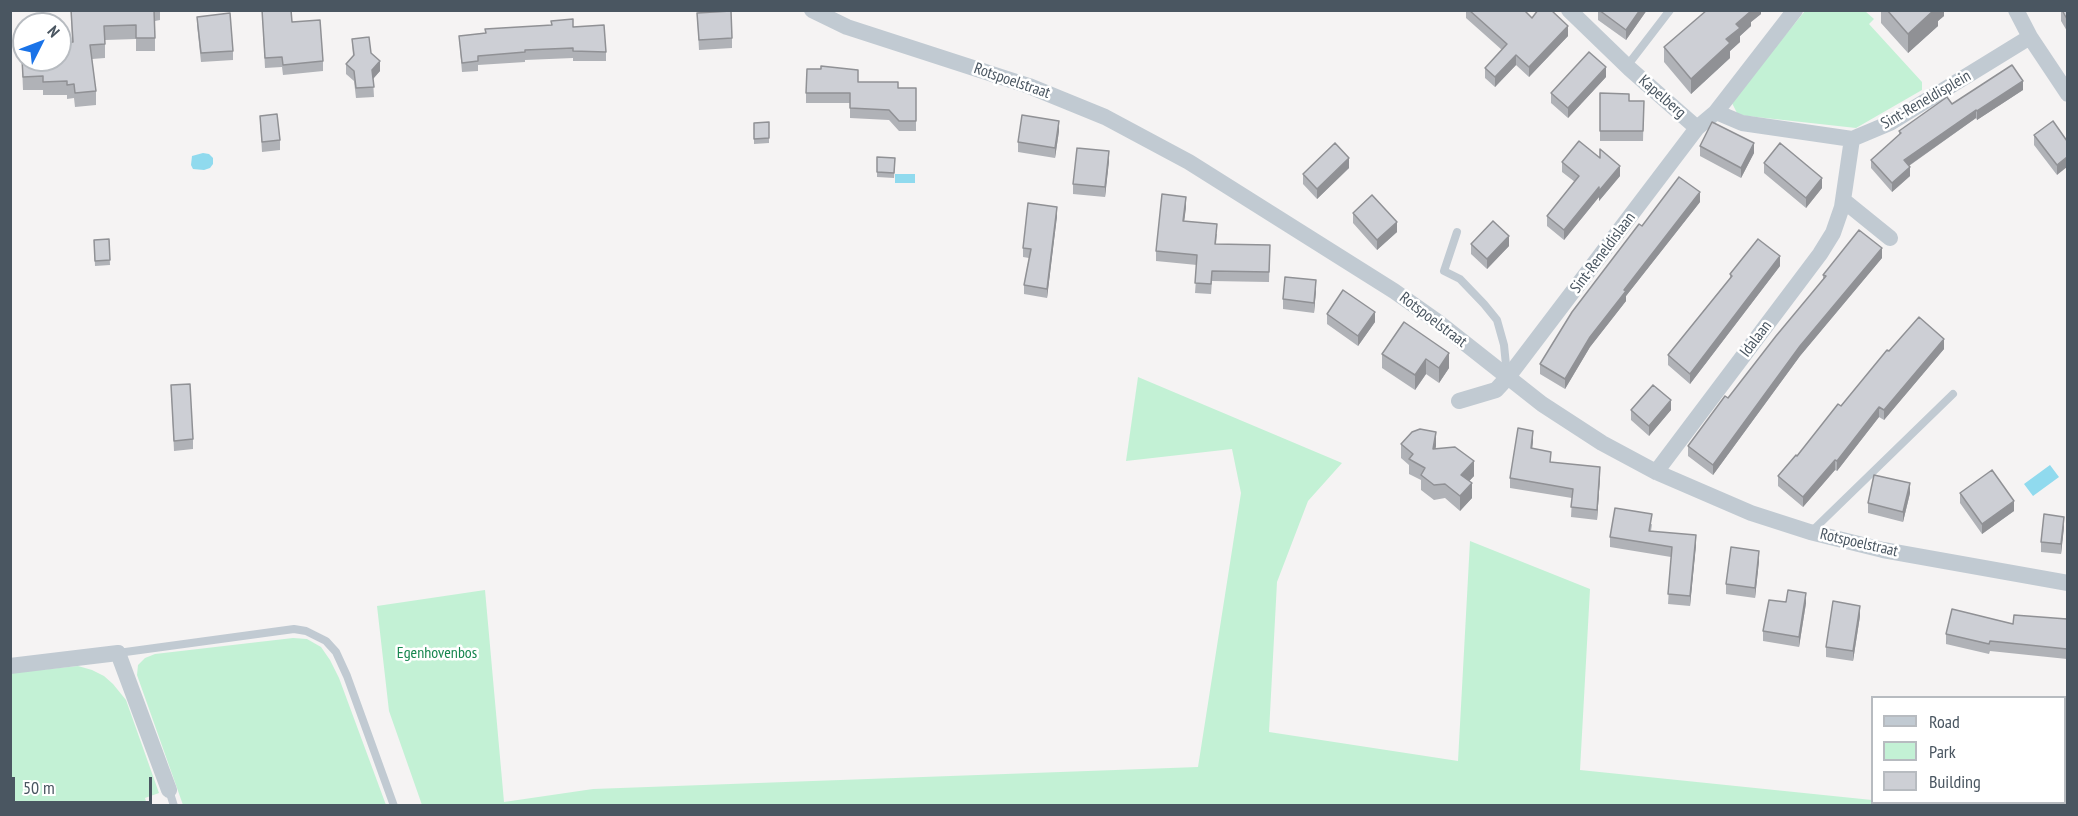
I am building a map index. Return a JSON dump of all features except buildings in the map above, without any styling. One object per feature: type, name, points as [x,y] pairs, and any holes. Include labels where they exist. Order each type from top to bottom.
[{"type":"street","name":"Rotspoelstraat","points":[[812,10],[847,27],[1029,86],[1105,117],[1189,162],[1394,291],[1438,322],[1542,404],[1572,424],[1656,472],[1751,513],[1810,532],[1883,550],[2067,583]]},
{"type":"street","name":"Kapelberg","points":[[1569,10],[1627,66],[1697,128]]},
{"type":"street","points":[[1697,128],[1716,112],[1795,10]]},
{"type":"street","points":[[2016,10],[2030,37],[2067,94]]},
{"type":"street","name":"Sint-Reneldisplein","points":[[1716,112],[1742,123],[1852,138],[1890,123],[2030,37]]},
{"type":"street","name":"Sint-Reneldislaan","points":[[1459,402],[1496,390],[1508,377],[1697,128]]},
{"type":"street","name":"Idalaan","points":[[1656,472],[1820,254],[1833,233],[1843,200],[1852,138]]},
{"type":"street","points":[[1843,200],[1890,238]]},
{"type":"street","points":[[10,666],[118,653],[171,798]]},
{"type":"lane","name":"Kapelberg","points":[[1627,66],[1670,10]]},
{"type":"lane","points":[[1457,232],[1444,271],[1460,279],[1497,320],[1504,345],[1508,377]]},
{"type":"lane","points":[[1810,532],[1953,394]]},
{"type":"lane","points":[[118,653],[294,629],[306,631],[326,640],[336,652],[347,676],[394,806]]},
{"type":"green space","points":[[1805,11],[1865,11],[1874,19],[1869,24],[1922,82],[1922,90],[1856,128],[1738,115],[1731,101]]},
{"type":"green space","name":"Egenhovenbos","points":[[1138,377],[1342,463],[1308,501],[1277,582],[1269,732],[1458,761],[1470,541],[1590,589],[1580,770],[1871,800],[1871,804],[1931,805],[422,805],[389,711],[377,606],[485,590],[504,802],[593,789],[1198,767],[1241,493],[1232,449],[1126,461]]},
{"type":"green space","points":[[293,638],[307,639],[321,647],[330,660],[339,678],[386,805],[183,805],[137,675],[138,665],[145,658],[155,654]]},
{"type":"green space","points":[[78,666],[104,676],[126,700],[159,793],[145,798],[147,805],[11,805],[10,673]]},
{"type":"water","points":[[203,153],[213,158],[213,164],[204,170],[193,169],[192,156]]},
{"type":"water","points":[[895,174],[915,174],[915,183],[895,183]]},
{"type":"water","points":[[2050,465],[2059,477],[2033,496],[2024,484]]}]
